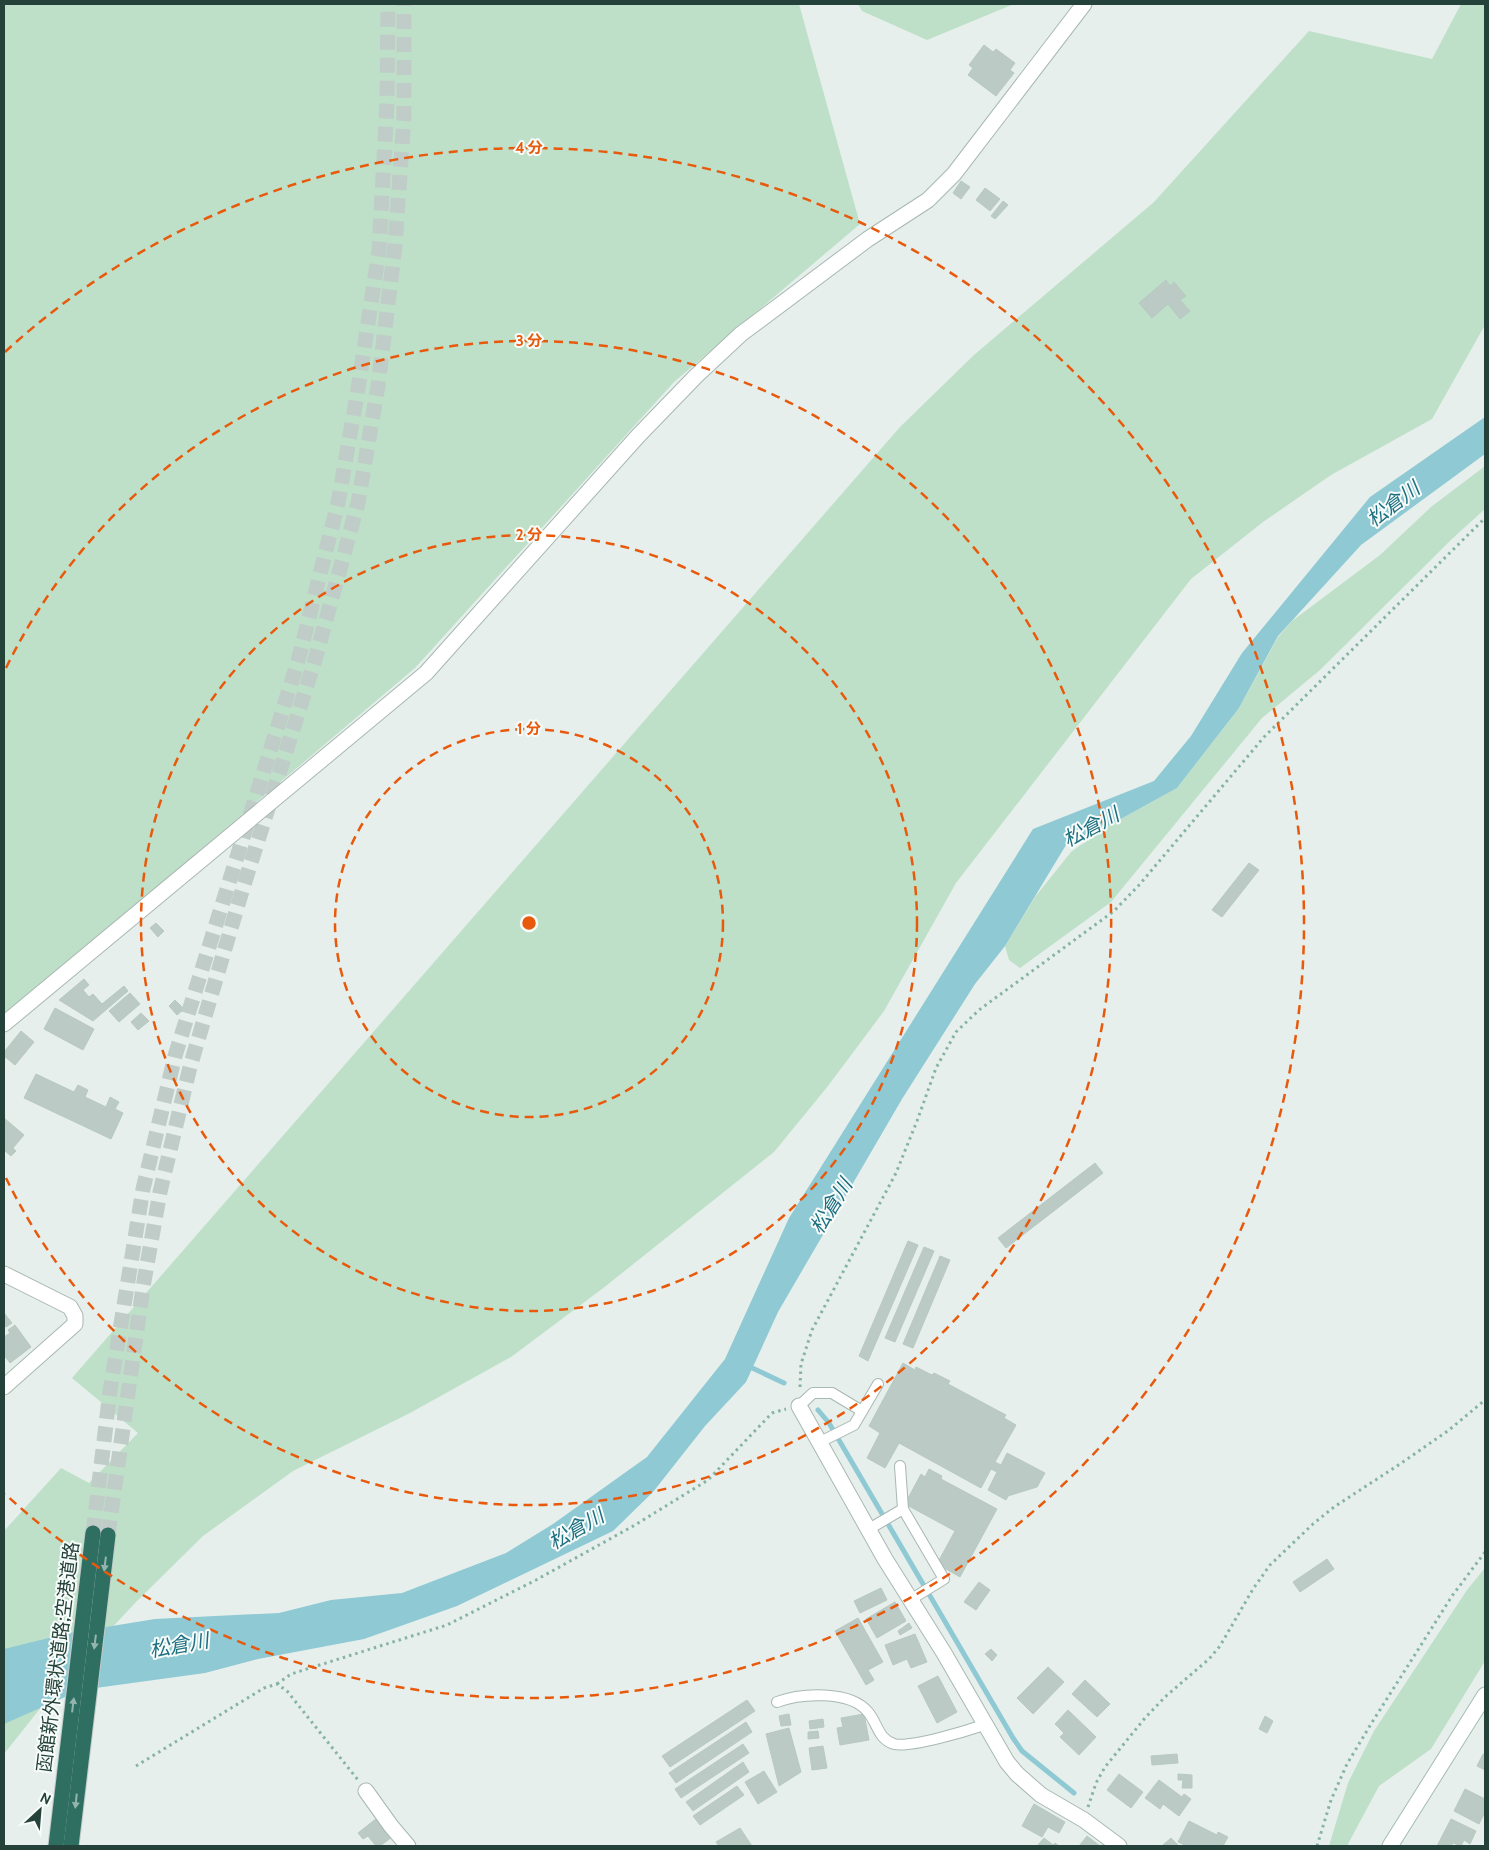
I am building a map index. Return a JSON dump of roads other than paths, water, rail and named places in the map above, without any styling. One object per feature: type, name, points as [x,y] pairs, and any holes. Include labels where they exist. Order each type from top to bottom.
[{"type":"highway","name":"函館新外環状道路;空港道路","points":[[93,1533],[94,1592]]},
{"type":"highway","name":"函館新外環状道路;空港道路","points":[[56,1846],[74,1754],[94,1592],[108,1535]]},
{"type":"highway","name":"函館新外環状道路;空港道路","points":[[71,1846],[74,1754]]},
{"type":"street","points":[[4,1024],[426,673],[638,436],[696,376],[741,334],[868,239],[928,200],[954,174],[1084,4]]},
{"type":"street","points":[[4,1274],[70,1307],[75,1316],[75,1324],[4,1387]]},
{"type":"street","points":[[798,1406],[825,1440],[984,1725],[1007,1762],[1017,1774],[1041,1795],[1084,1820],[1119,1846]]},
{"type":"street","points":[[1390,1846],[1485,1695]]},
{"type":"street","points":[[366,1792],[390,1826],[408,1846]]},
{"type":"lane","points":[[825,1440],[854,1425],[878,1384]]},
{"type":"lane","points":[[798,1406],[813,1393],[832,1393],[862,1411]]},
{"type":"lane","points":[[900,1466],[899,1512],[944,1579],[914,1598]]},
{"type":"lane","points":[[873,1527],[899,1512]]},
{"type":"lane","points":[[777,1702],[788,1698],[812,1695],[837,1696],[864,1708],[870,1714],[877,1729],[885,1739],[902,1745],[984,1725]]},
{"type":"water","name":"松倉川","points":[[1485,417],[1485,454],[1361,545],[1278,636],[1239,708],[1177,788],[1108,826],[1066,845],[1005,946],[975,984],[902,1099],[778,1312],[746,1382],[705,1426],[653,1492],[613,1531],[457,1606],[364,1639],[258,1659],[205,1673],[81,1690],[4,1724],[4,1649],[69,1633],[155,1619],[279,1613],[331,1600],[402,1593],[506,1553],[553,1524],[647,1457],[725,1359],[789,1218],[1033,829],[1154,781],[1191,736],[1242,653],[1370,497]]},
{"type":"waterway","points":[[748,1366],[784,1383]]},
{"type":"waterway","points":[[818,1410],[829,1423],[1013,1738],[1022,1751],[1074,1793]]},
{"type":"tunnel","points":[[93,1533],[110,1391],[143,1189],[175,1056],[298,661],[338,503],[379,251],[387,103],[388,4]]},
{"type":"tunnel","points":[[108,1535],[143,1287],[160,1192],[190,1067],[242,891],[315,660],[358,503],[378,386],[395,246],[404,117],[404,4]]}]
